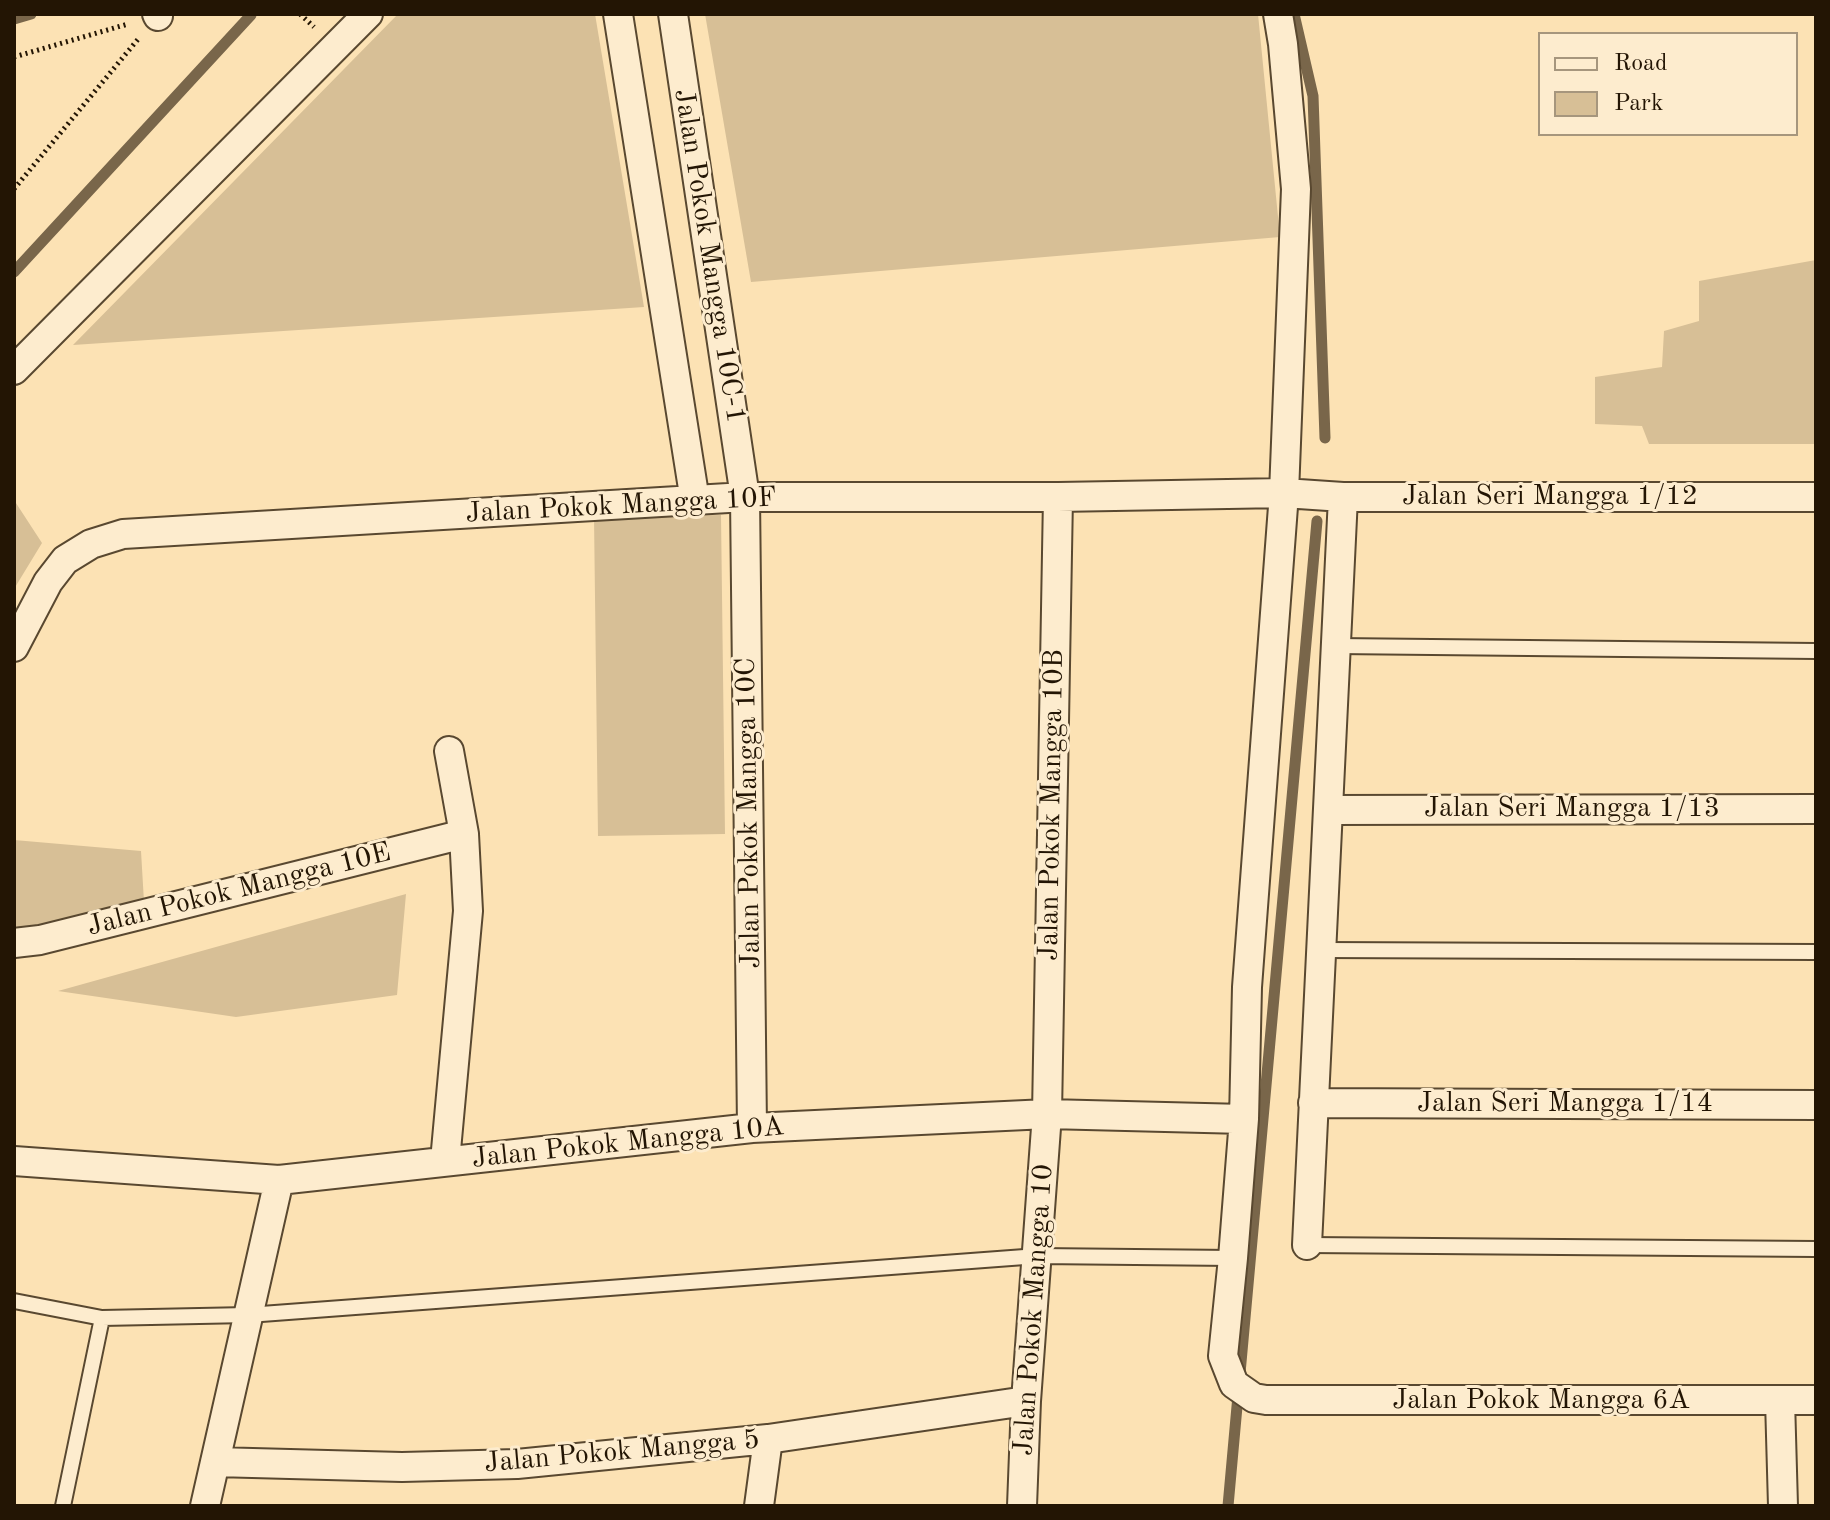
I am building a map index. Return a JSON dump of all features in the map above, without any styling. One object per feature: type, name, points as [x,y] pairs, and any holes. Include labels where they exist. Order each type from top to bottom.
[{"type":"street","points":[[14,370],[368,14]]},
{"type":"street","points":[[618,14],[695,501]]},
{"type":"street","name":"Jalan Pokok Mangga 10C-1","points":[[673,14],[745,497]]},
{"type":"street","points":[[1233,1258],[1244,1119],[1247,987],[1284,493],[1296,189],[1278,14]]},
{"type":"street","name":"Jalan Pokok Mangga 10F","points":[[14,647],[48,582],[65,560],[91,544],[123,534],[745,497],[1284,493]]},
{"type":"street","name":"Jalan Seri Mangga 1/12","points":[[1284,493],[1343,497],[1816,497]]},
{"type":"street","name":"Jalan Pokok Mangga 10C","points":[[745,497],[752,1128]]},
{"type":"street","name":"Jalan Pokok Mangga 10B","points":[[1047,1114],[1058,497]]},
{"type":"street","points":[[1307,1245],[1343,497]]},
{"type":"street","points":[[445,1161],[468,911],[464,834],[449,751]]},
{"type":"street","name":"Jalan Seri Mangga 1/13","points":[[1328,810],[1816,809]]},
{"type":"street","name":"Jalan Pokok Mangga 10E","points":[[14,943],[40,940],[464,834]]},
{"type":"street","name":"Jalan Seri Mangga 1/14","points":[[1313,1103],[1816,1105]]},
{"type":"street","name":"Jalan Pokok Mangga 10A","points":[[14,1161],[279,1180],[752,1128],[1047,1114],[1244,1119]]},
{"type":"street","name":"Jalan Pokok Mangga 10","points":[[1022,1506],[1026,1401],[1047,1114]]},
{"type":"street","points":[[205,1506],[279,1180]]},
{"type":"street","name":"Jalan Pokok Mangga 6A","points":[[1233,1258],[1223,1356],[1251,1394],[1816,1400]]},
{"type":"street","points":[[1780,1400],[1783,1506]]},
{"type":"street","name":"Jalan Pokok Mangga 5","points":[[215,1462],[402,1467],[517,1464],[768,1439],[1026,1401]]},
{"type":"street","points":[[759,1506],[768,1439]]},
{"type":"lane","points":[[1336,646],[1816,651]]},
{"type":"lane","points":[[1321,950],[1816,952]]},
{"type":"lane","points":[[1307,1245],[1816,1249]]},
{"type":"lane","points":[[14,1301],[102,1318],[248,1315],[1038,1256],[1233,1258]]},
{"type":"lane","points":[[63,1506],[102,1318]]},
{"type":"path","points":[[14,57],[158,15]]},
{"type":"path","points":[[14,189],[158,15]]},
{"type":"green space","points":[[398,14],[595,14],[644,307],[73,345]]},
{"type":"green space","points":[[705,14],[1258,14],[1280,237],[751,282]]},
{"type":"green space","points":[[1816,260],[1816,444],[1649,444],[1642,426],[1595,424],[1595,377],[1662,367],[1664,331],[1699,321],[1699,281]]},
{"type":"green space","points":[[14,500],[42,543],[14,589]]},
{"type":"green space","points":[[721,515],[725,834],[598,836],[594,517]]},
{"type":"green space","points":[[14,840],[141,851],[144,902],[14,937]]},
{"type":"green space","points":[[406,894],[397,995],[236,1017],[58,991]]},
{"type":"waterway","points":[[14,19],[31,14]]},
{"type":"waterway","points":[[1294,14],[1313,96],[1325,438]]},
{"type":"waterway","points":[[14,272],[251,15]]},
{"type":"waterway","points":[[1228,1506],[1317,521]]}]
